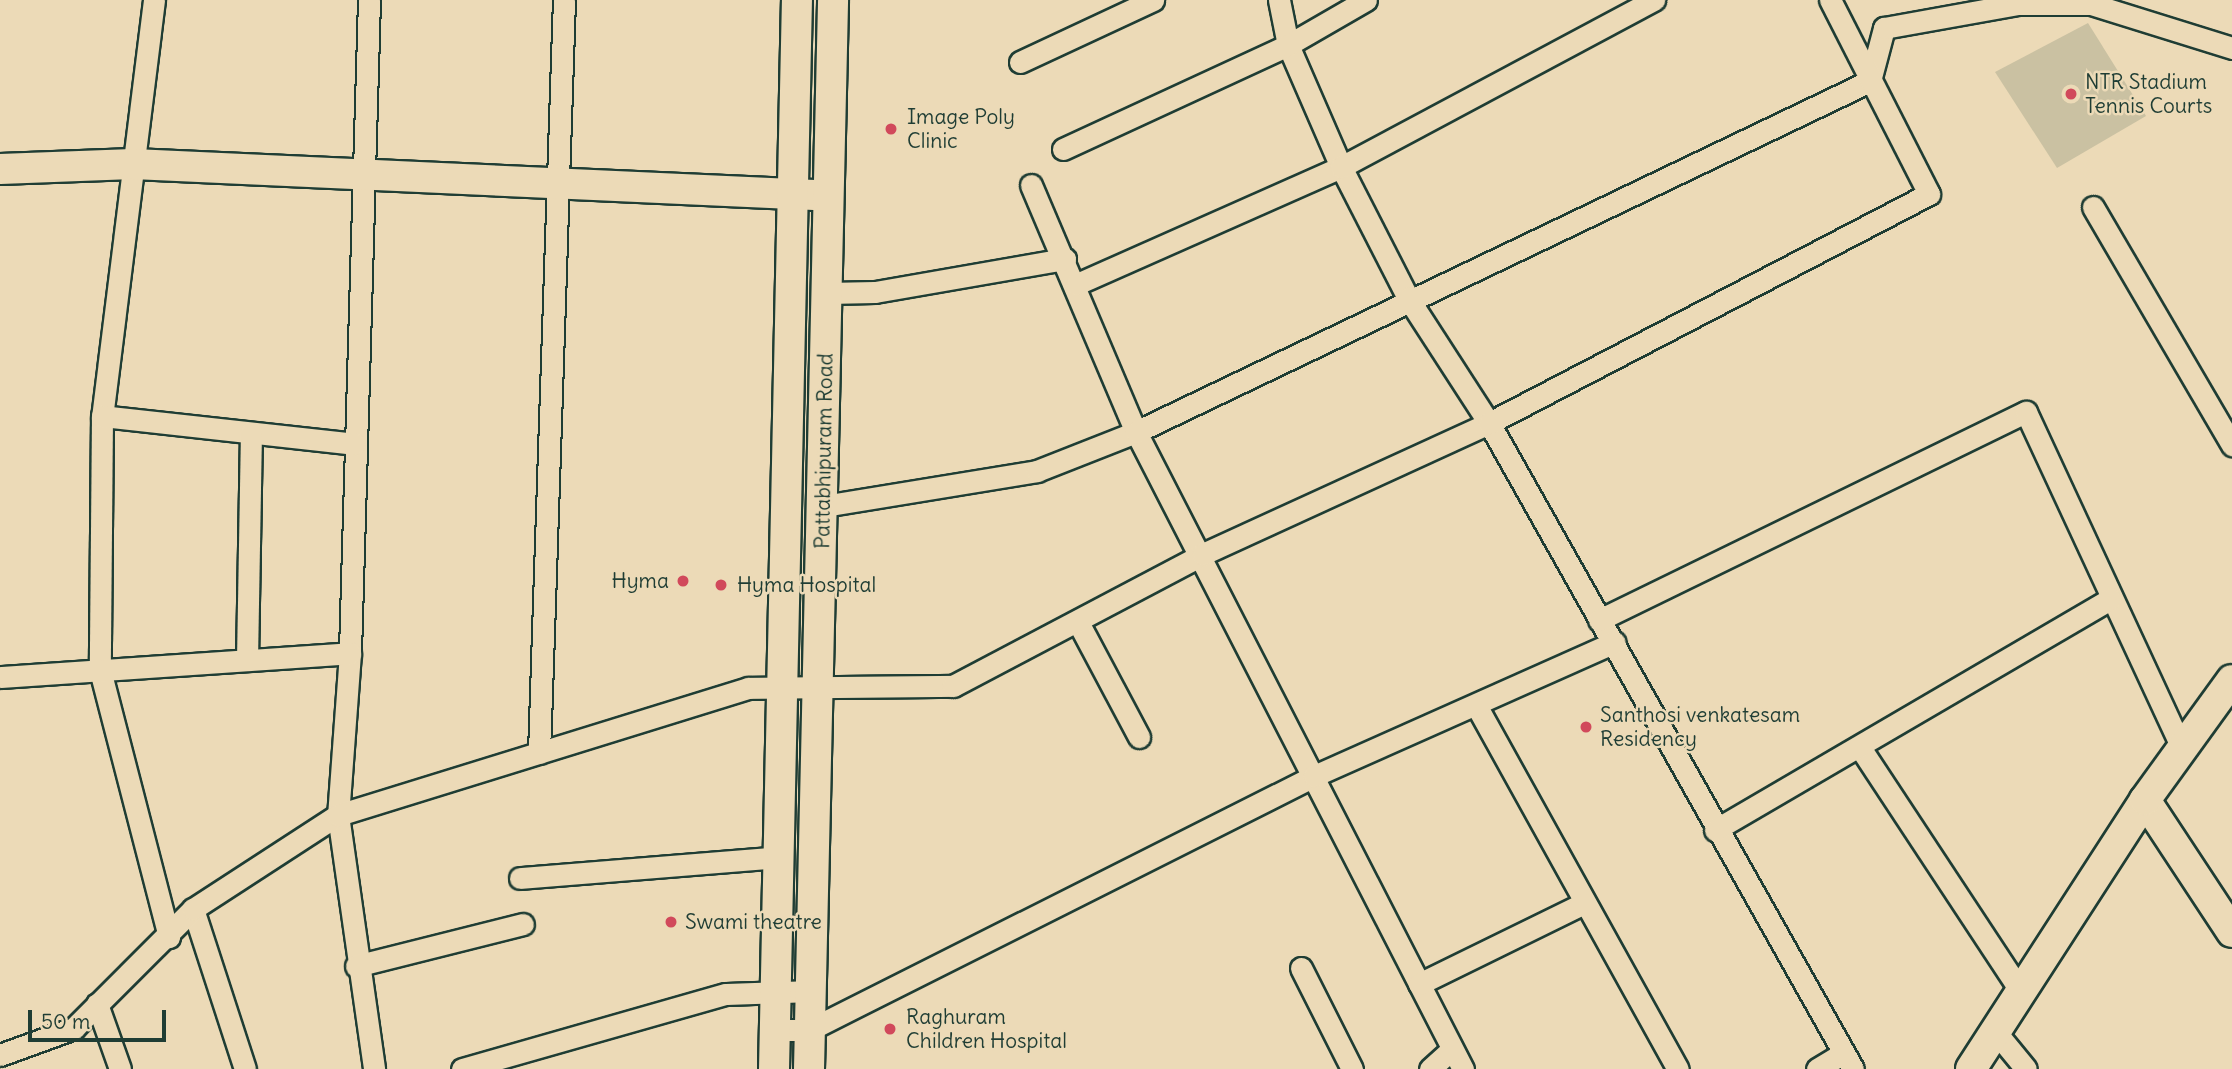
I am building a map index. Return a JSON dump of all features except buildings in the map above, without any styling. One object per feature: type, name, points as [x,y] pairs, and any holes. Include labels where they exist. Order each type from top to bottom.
[{"type":"street","points":[[154,0],[102,416],[100,670],[169,937]]},
{"type":"street","points":[[369,0],[360,171],[349,653],[338,815],[356,966],[374,1069]]},
{"type":"street","points":[[539,753],[555,178],[564,0]]},
{"type":"street","name":"Pattabhipuram Road","points":[[774,1069],[786,689],[797,0]]},
{"type":"street","name":"Pattabhipuram Road","points":[[809,1069],[824,506],[826,195],[833,0]]},
{"type":"street","points":[[1020,62],[1153,0]]},
{"type":"street","points":[[1279,0],[1288,45],[1341,167],[1408,298],[1489,423],[1615,642],[1715,830],[1848,1061],[1817,1069]]},
{"type":"street","points":[[1063,149],[1288,45],[1366,0]]},
{"type":"street","points":[[1077,284],[1341,167],[1654,0]]},
{"type":"street","points":[[0,1055],[74,1028],[169,937],[193,909],[338,815],[748,688],[819,690],[953,686],[1079,624],[1203,554],[1489,423],[1928,194],[1830,0]]},
{"type":"street","points":[[1870,81],[1884,28],[2017,4],[2091,4],[2232,48]]},
{"type":"street","points":[[824,506],[1037,471],[1136,432],[1408,298],[1870,81]]},
{"type":"street","points":[[0,169],[134,164],[360,171],[555,178],[826,195]]},
{"type":"street","points":[[1031,185],[1077,284],[1136,432],[1203,554],[1451,1050],[1463,1069]]},
{"type":"street","points":[[2092,207],[2232,445]]},
{"type":"street","points":[[827,293],[874,292],[1065,259]]},
{"type":"street","points":[[1600,620],[2026,412],[2110,599],[2183,750]]},
{"type":"street","points":[[102,416],[354,444]]},
{"type":"street","points":[[247,660],[251,433]]},
{"type":"street","points":[[1715,830],[1861,749],[2110,599]]},
{"type":"street","points":[[1079,624],[1139,737]]},
{"type":"street","points":[[775,1030],[809,1030],[1314,776],[1615,642]]},
{"type":"street","points":[[0,677],[349,653]]},
{"type":"street","points":[[1971,1069],[2019,989],[2145,800],[2231,682]]},
{"type":"street","points":[[1476,705],[1582,904],[1678,1069]]},
{"type":"street","points":[[1861,749],[2019,989]]},
{"type":"street","points":[[2145,800],[2232,932]]},
{"type":"street","points":[[520,878],[781,857]]},
{"type":"street","points":[[1419,984],[1582,904]]},
{"type":"street","points":[[193,909],[245,1069]]},
{"type":"street","points":[[356,966],[523,923]]},
{"type":"street","points":[[1301,968],[1352,1069]]},
{"type":"street","points":[[462,1069],[726,994],[777,990],[812,991]]},
{"type":"street","points":[[97,1004],[120,1069]]},
{"type":"street","points":[[1994,1030],[2026,1069]]},
{"type":"street","points":[[1430,1069],[1451,1050]]},
{"type":"shaded area","name":"NTR Stadium Tennis Courts","points":[[2088,23],[2146,116],[2057,168],[1995,72]]},
{"type":"place","name":"NTR Stadium Tennis Courts","points":[[2071,94]]},
{"type":"place","name":"Image Poly Clinic","points":[[891,129]]},
{"type":"place","name":"Hyma","points":[[683,581]]},
{"type":"place","name":"Hyma Hospital","points":[[721,585]]},
{"type":"place","name":"Santhosi venkatesam Residency","points":[[1586,727]]},
{"type":"place","name":"Swami theatre","points":[[671,922]]},
{"type":"place","name":"Raghuram Children Hospital","points":[[890,1029]]}]
